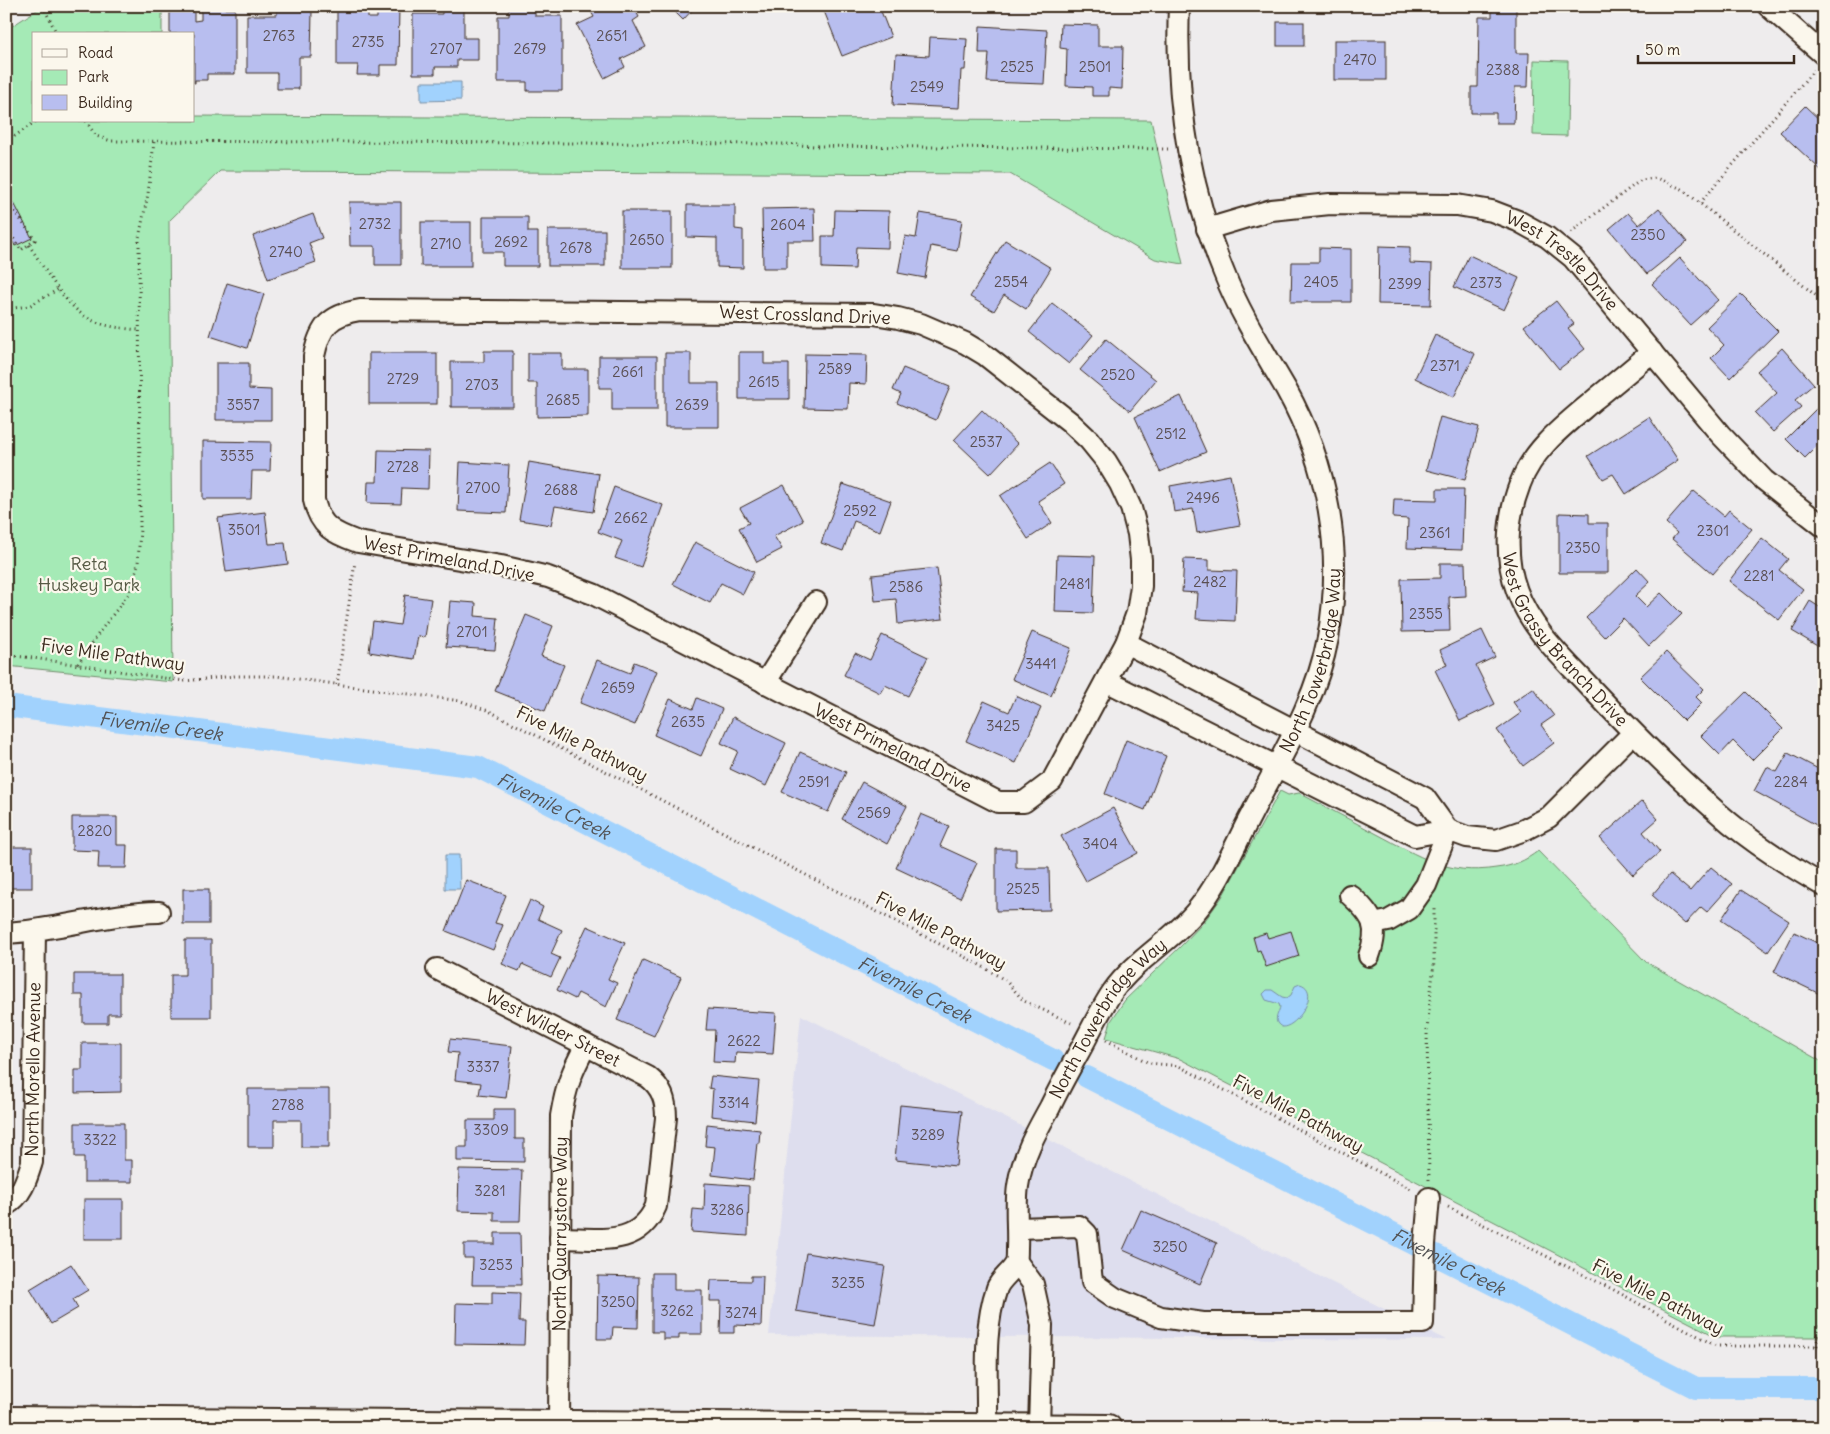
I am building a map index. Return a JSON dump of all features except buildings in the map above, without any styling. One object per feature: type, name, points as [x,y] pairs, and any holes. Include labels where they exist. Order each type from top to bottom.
[{"type":"main road","points":[[6,1420],[559,1426],[1108,1428]]},
{"type":"street","name":"North Towerbridge Way","points":[[1017,1262],[1018,1186],[1027,1149],[1090,1031],[1114,991],[1130,972],[1186,924],[1215,886],[1314,691],[1327,642],[1334,586],[1331,518],[1316,457],[1303,422],[1241,311],[1224,274],[1207,229],[1192,172],[1179,86],[1177,39],[1179,6]]},
{"type":"street","points":[[1768,6],[1820,60]]},
{"type":"street","name":"West Trestle Drive","points":[[1207,229],[1271,210],[1330,204],[1457,205],[1492,211],[1518,221],[1547,237],[1573,258],[1720,434],[1764,480],[1824,527]]},
{"type":"street","name":"West Crossland Drive","points":[[324,524],[317,514],[314,500],[314,356],[318,338],[327,324],[342,313],[360,310],[850,313],[898,318],[943,332],[985,355],[1070,422],[1089,440],[1106,461],[1120,484],[1131,508],[1138,534],[1141,586],[1137,613],[1126,643],[1052,781],[1024,802]]},
{"type":"street","name":"West Grassy Branch Drive","points":[[1652,352],[1562,427],[1537,453],[1520,482],[1511,509],[1508,534],[1510,565],[1516,590],[1530,618],[1548,642],[1633,733],[1730,823],[1760,846],[1824,886]]},
{"type":"street","name":"West Primeland Drive","points":[[324,524],[339,535],[358,542],[501,566],[548,577],[614,604],[998,802],[1024,802]]},
{"type":"street","points":[[765,683],[816,602]]},
{"type":"street","points":[[1126,643],[1425,798],[1448,830]]},
{"type":"street","points":[[1106,680],[1415,836],[1448,830],[1467,837],[1496,840],[1522,831],[1549,817],[1633,733]]},
{"type":"street","points":[[1373,924],[1388,921],[1409,909],[1426,885],[1448,830]]},
{"type":"street","points":[[1350,895],[1365,909],[1373,924],[1375,940],[1369,956]]},
{"type":"street","points":[[6,933],[35,931],[140,912],[159,912]]},
{"type":"street","name":"North Morello Avenue","points":[[9,1204],[25,1184],[32,1162],[35,931]]},
{"type":"street","name":"West Wilder Street","points":[[438,969],[648,1077],[657,1084],[662,1094],[666,1106],[666,1118],[656,1206],[652,1215],[634,1233],[621,1238],[560,1238]]},
{"type":"street","name":"North Quarrystone Way","points":[[559,1426],[561,1116],[570,1076],[586,1044]]},
{"type":"street","points":[[1018,1228],[1080,1226],[1086,1234],[1092,1282],[1114,1298],[1161,1317],[1203,1323],[1423,1324],[1425,1244],[1429,1198]]},
{"type":"street","points":[[987,1427],[988,1325],[998,1284],[1017,1262],[1033,1284],[1042,1325],[1039,1427]]},
{"type":"path","points":[[43,6],[56,32]]},
{"type":"path","points":[[1700,203],[1820,60]]},
{"type":"path","points":[[6,142],[36,122]]},
{"type":"path","points":[[87,122],[96,136],[111,142],[786,144],[814,146],[1157,150],[1188,148]]},
{"type":"path","points":[[78,664],[128,595],[138,564],[140,528],[138,238],[148,194],[154,142]]},
{"type":"path","points":[[1556,244],[1577,226],[1641,180],[1656,178],[1682,189],[1824,302]]},
{"type":"path","points":[[6,199],[35,240],[21,250],[6,228]]},
{"type":"path","points":[[28,245],[72,306],[86,318],[105,325],[139,330]]},
{"type":"path","points":[[6,309],[29,306],[59,289]]},
{"type":"path","points":[[337,685],[358,542]]},
{"type":"path","name":"Five Mile Pathway","points":[[6,655],[184,680],[235,676],[276,676],[461,701],[491,712],[980,965],[1005,980],[1024,1001],[1090,1031],[1149,1063],[1179,1066],[1429,1198],[1606,1286],[1716,1346],[1824,1346]]},
{"type":"path","points":[[1426,885],[1435,911],[1434,962],[1427,1030],[1429,1198]]},
{"type":"path","points":[[1817,1346],[1818,1332],[1824,1314]]},
{"type":"shaded area","points":[[801,1015],[1446,1340],[769,1335]]},
{"type":"green space","name":"Reta Huskey Park","points":[[43,6],[162,6],[162,32],[32,32],[32,122],[195,122],[195,116],[1151,120],[1183,264],[1155,259],[1010,174],[220,171],[169,221],[173,682],[6,666],[6,30]]},
{"type":"green space","points":[[1534,60],[1568,61],[1567,136],[1533,135]]},
{"type":"green space","points":[[1280,791],[1288,795],[1299,793],[1420,857],[1448,867],[1479,870],[1502,867],[1528,858],[1538,851],[1646,962],[1824,1063],[1824,1337],[1717,1337],[1180,1059],[1106,1038],[1111,1021],[1125,1000],[1203,923],[1222,897]]},
{"type":"water","points":[[421,82],[461,82],[461,100],[421,101]]},
{"type":"water","points":[[445,855],[459,855],[460,889],[445,889]]},
{"type":"water","points":[[1300,984],[1309,993],[1308,1001],[1294,1022],[1282,1027],[1276,1021],[1280,1007],[1279,1004],[1266,1000],[1263,994],[1267,990],[1272,990],[1287,998],[1291,995],[1295,986]]},
{"type":"waterway","name":"Fivemile Creek","points":[[6,706],[478,767],[1053,1060]]},
{"type":"waterway","name":"Fivemile Creek","points":[[1087,1077],[1696,1388],[1824,1388]]}]
